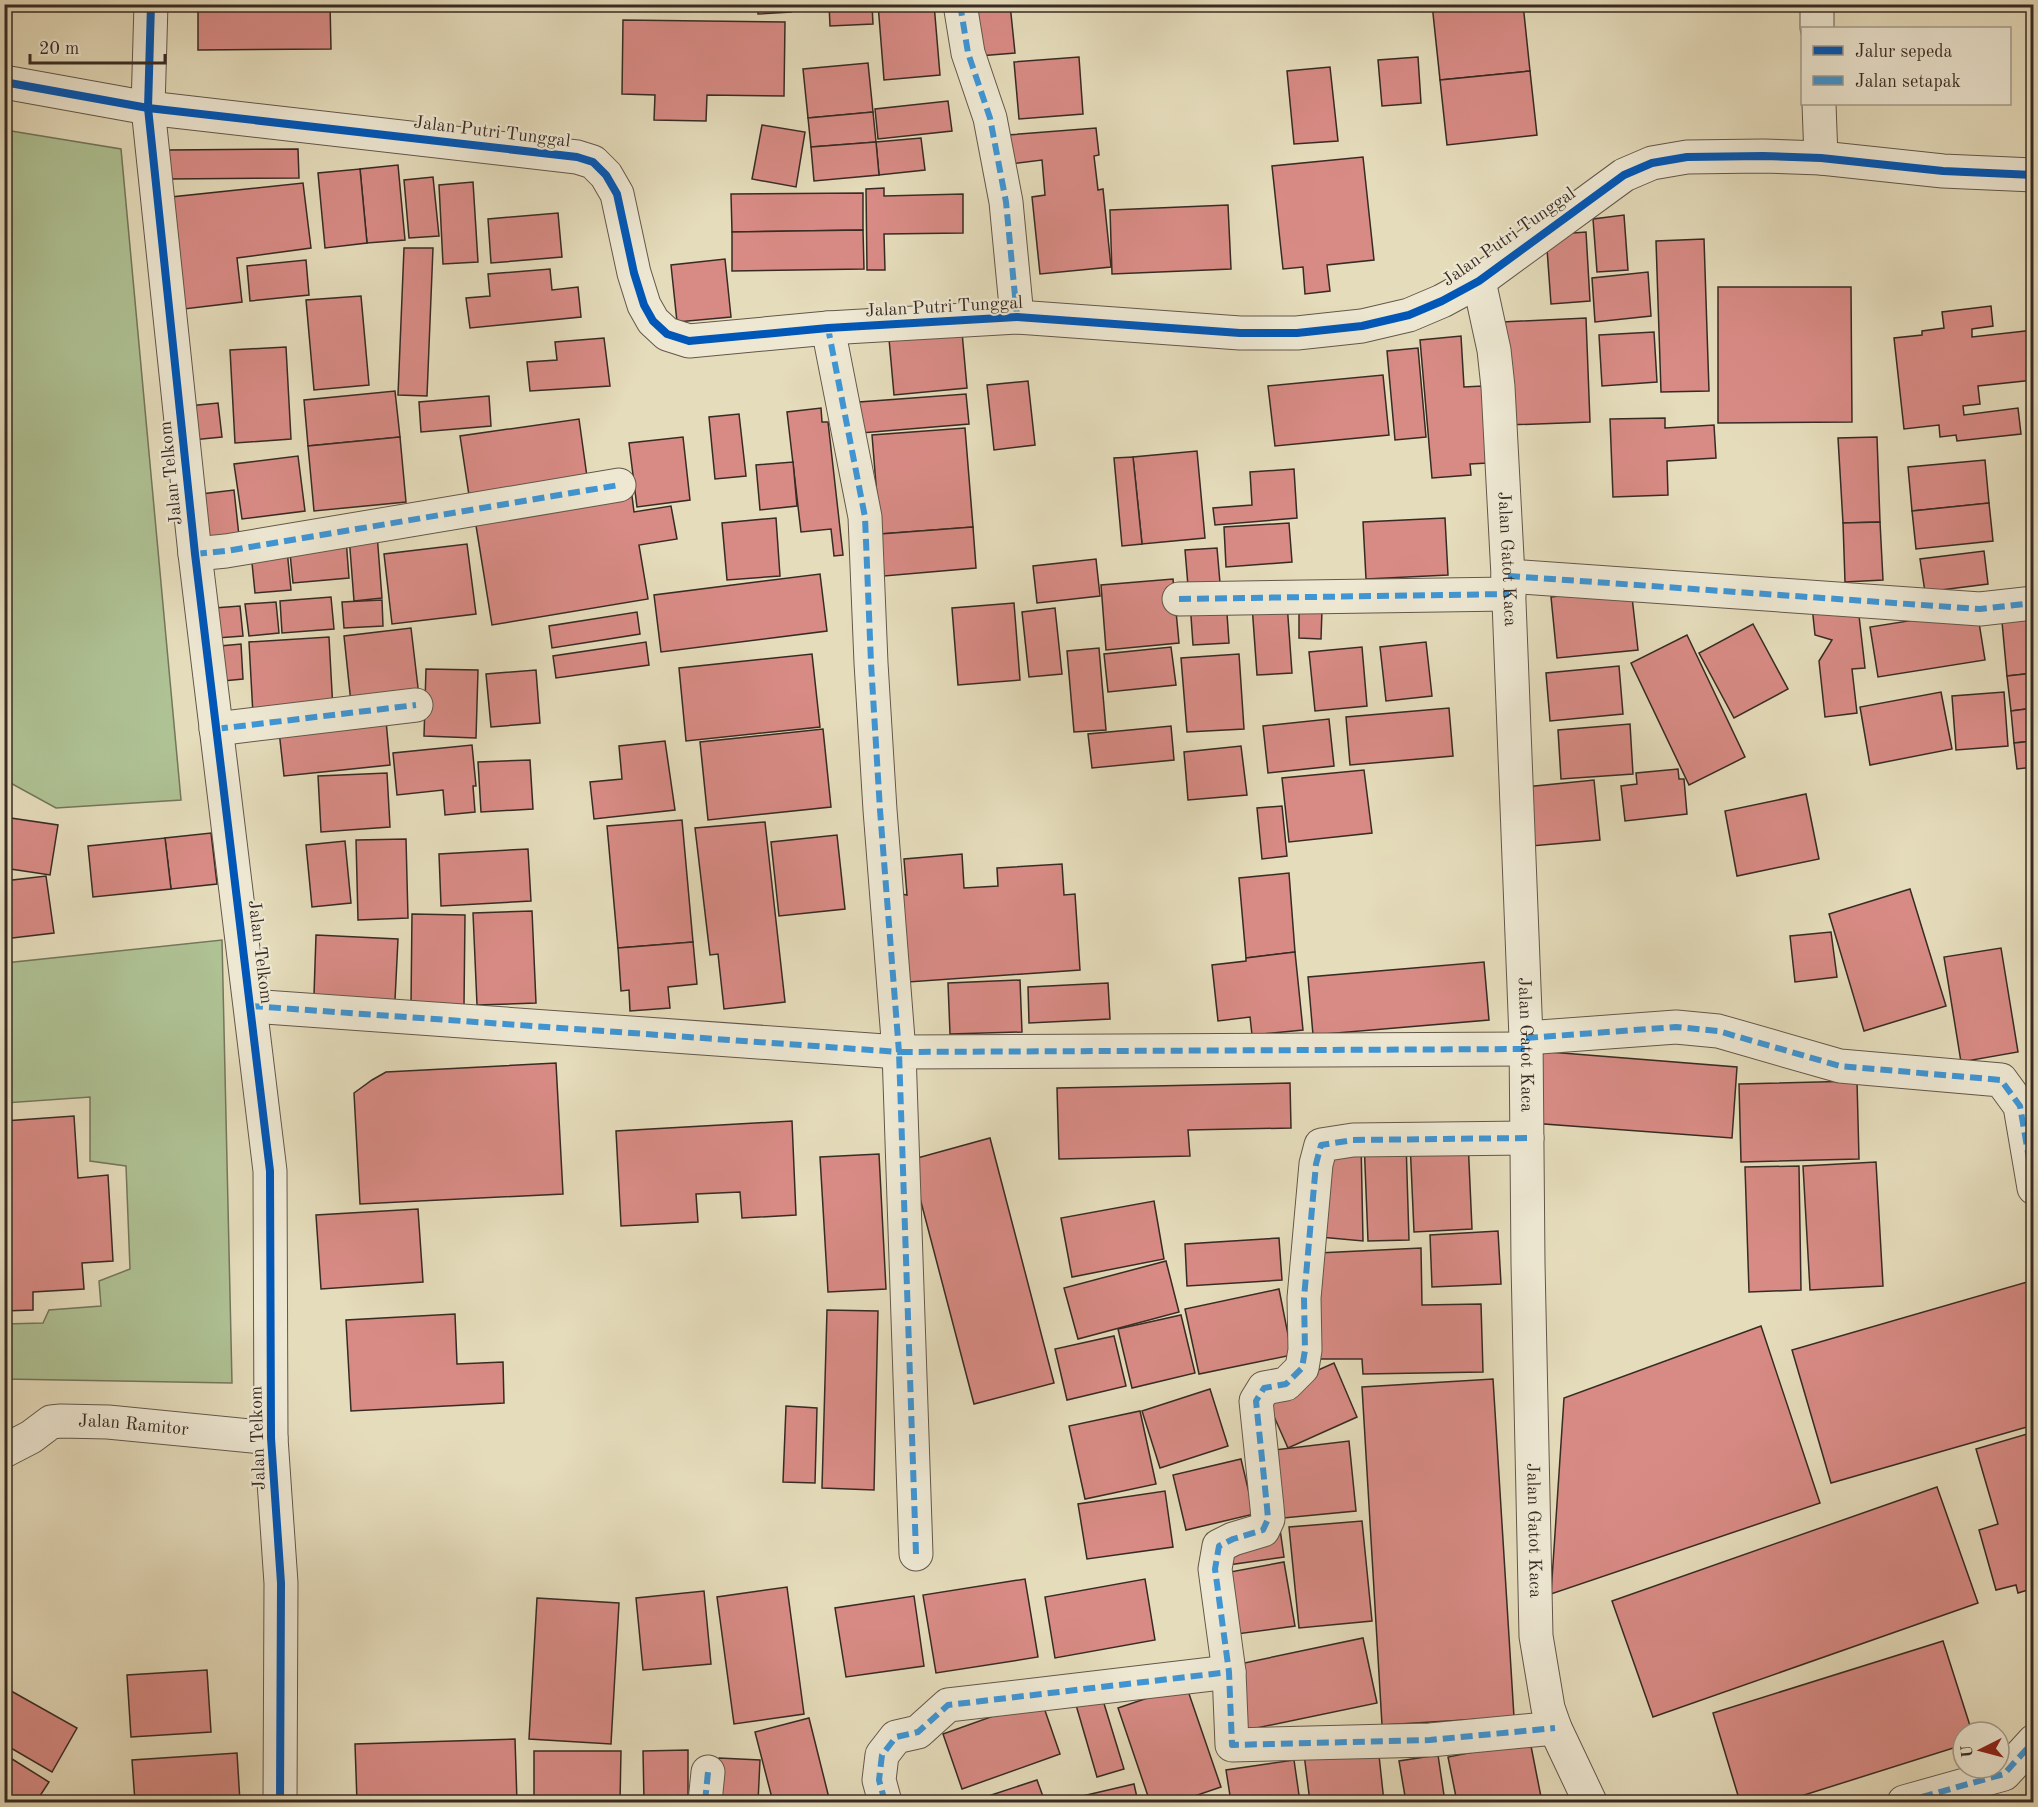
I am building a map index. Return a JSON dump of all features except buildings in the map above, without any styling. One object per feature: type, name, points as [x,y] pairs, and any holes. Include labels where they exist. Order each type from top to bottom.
[{"type":"street","name":"Jalan Telkom","points":[[151,4],[148,108],[195,554],[270,1171],[271,1438],[281,1583],[280,1803]]},
{"type":"street","points":[[960,4],[968,53],[990,118],[1006,202],[1017,318]]},
{"type":"street","points":[[1817,4],[1817,27]]},
{"type":"street","name":"Jalan Putri Tunggal","points":[[4,82],[148,108],[578,157],[593,162],[606,175],[617,194],[634,273],[644,305],[653,321],[667,334],[690,341],[828,328],[1017,318],[1240,333],[1298,333],[1362,326],[1409,315],[1442,302],[1479,281],[1624,175],[1652,163],[1687,157],[1726,155],[1821,158],[1943,171],[2034,175]]},
{"type":"street","points":[[1819,105],[1821,158]]},
{"type":"street","name":"Jalan Gatot Kaca","points":[[1479,281],[1494,350],[1498,387],[1509,585],[1526,1044],[1536,1636],[1548,1708],[1590,1803]]},
{"type":"street","points":[[828,328],[865,517],[880,810],[899,1052],[916,1554]]},
{"type":"street","points":[[195,554],[226,551],[619,484]]},
{"type":"street","points":[[1179,599],[1509,585],[1980,609],[2034,603]]},
{"type":"street","points":[[216,729],[416,705]]},
{"type":"street","points":[[251,1006],[899,1052],[1526,1044],[1676,1027],[1718,1031],[1840,1066],[1908,1074],[2001,1080],[2020,1106],[2034,1188]]},
{"type":"street","points":[[1527,1138],[1353,1140],[1321,1145],[1316,1164],[1304,1298],[1305,1350],[1302,1368],[1286,1384],[1264,1388],[1256,1401],[1268,1519],[1263,1530],[1219,1546],[1215,1569],[1230,1672],[1232,1745],[1430,1740],[1555,1728]]},
{"type":"street","name":"Jalan Ramitor","points":[[4,1451],[32,1437],[51,1422],[61,1421],[108,1422],[271,1438]]},
{"type":"street","points":[[885,1803],[879,1779],[882,1755],[896,1737],[918,1732],[948,1705],[1230,1672]]},
{"type":"street","points":[[1904,1803],[2004,1774],[2034,1741]]},
{"type":"green space","points":[[5,130],[121,149],[181,800],[56,808],[5,780]]},
{"type":"green space","points":[[222,940],[232,1383],[5,1379],[5,1324],[43,1323],[49,1310],[101,1306],[99,1281],[130,1269],[126,1166],[90,1161],[90,1097],[5,1103],[5,963]]},
{"type":"marked path","points":[[960,4],[968,53],[990,118],[1006,202],[1017,317]]},
{"type":"marked path","points":[[251,1006],[899,1052],[880,810],[865,517],[828,328]]},
{"type":"marked path","points":[[195,554],[226,551],[619,485]]},
{"type":"marked path","points":[[1508,576],[1980,609],[2034,603]]},
{"type":"marked path","points":[[1179,599],[1509,594]]},
{"type":"marked path","points":[[216,729],[416,705]]},
{"type":"marked path","points":[[1526,1038],[1676,1027],[1718,1031],[1840,1066],[2001,1080],[2020,1106],[2034,1188]]},
{"type":"marked path","points":[[916,1554],[899,1052],[1526,1049]]},
{"type":"marked path","points":[[1527,1138],[1353,1140],[1321,1145],[1316,1164],[1304,1298],[1305,1350],[1302,1368],[1286,1384],[1264,1388],[1256,1401],[1268,1519],[1263,1530],[1219,1546],[1215,1569],[1229,1672],[1232,1745],[1430,1740],[1555,1728]]},
{"type":"marked path","points":[[885,1802],[879,1780],[882,1755],[896,1737],[918,1732],[948,1705],[1229,1672]]},
{"type":"marked path","points":[[1904,1802],[2004,1774],[2034,1741]]},
{"type":"marked path","points":[[705,1802],[708,1772]]},
{"type":"cycle path","points":[[151,4],[148,108],[195,554],[270,1171],[271,1438],[281,1583],[280,1802]]},
{"type":"cycle path","points":[[4,82],[148,108],[577,157],[593,162],[606,175],[617,194],[634,273],[644,305],[653,321],[667,334],[689,341],[828,328],[1017,317],[1240,333],[1297,333],[1362,326],[1409,315],[1442,301],[1479,281],[1624,175],[1652,163],[1687,157],[1763,156],[1821,158],[1943,171],[2034,175]]}]
